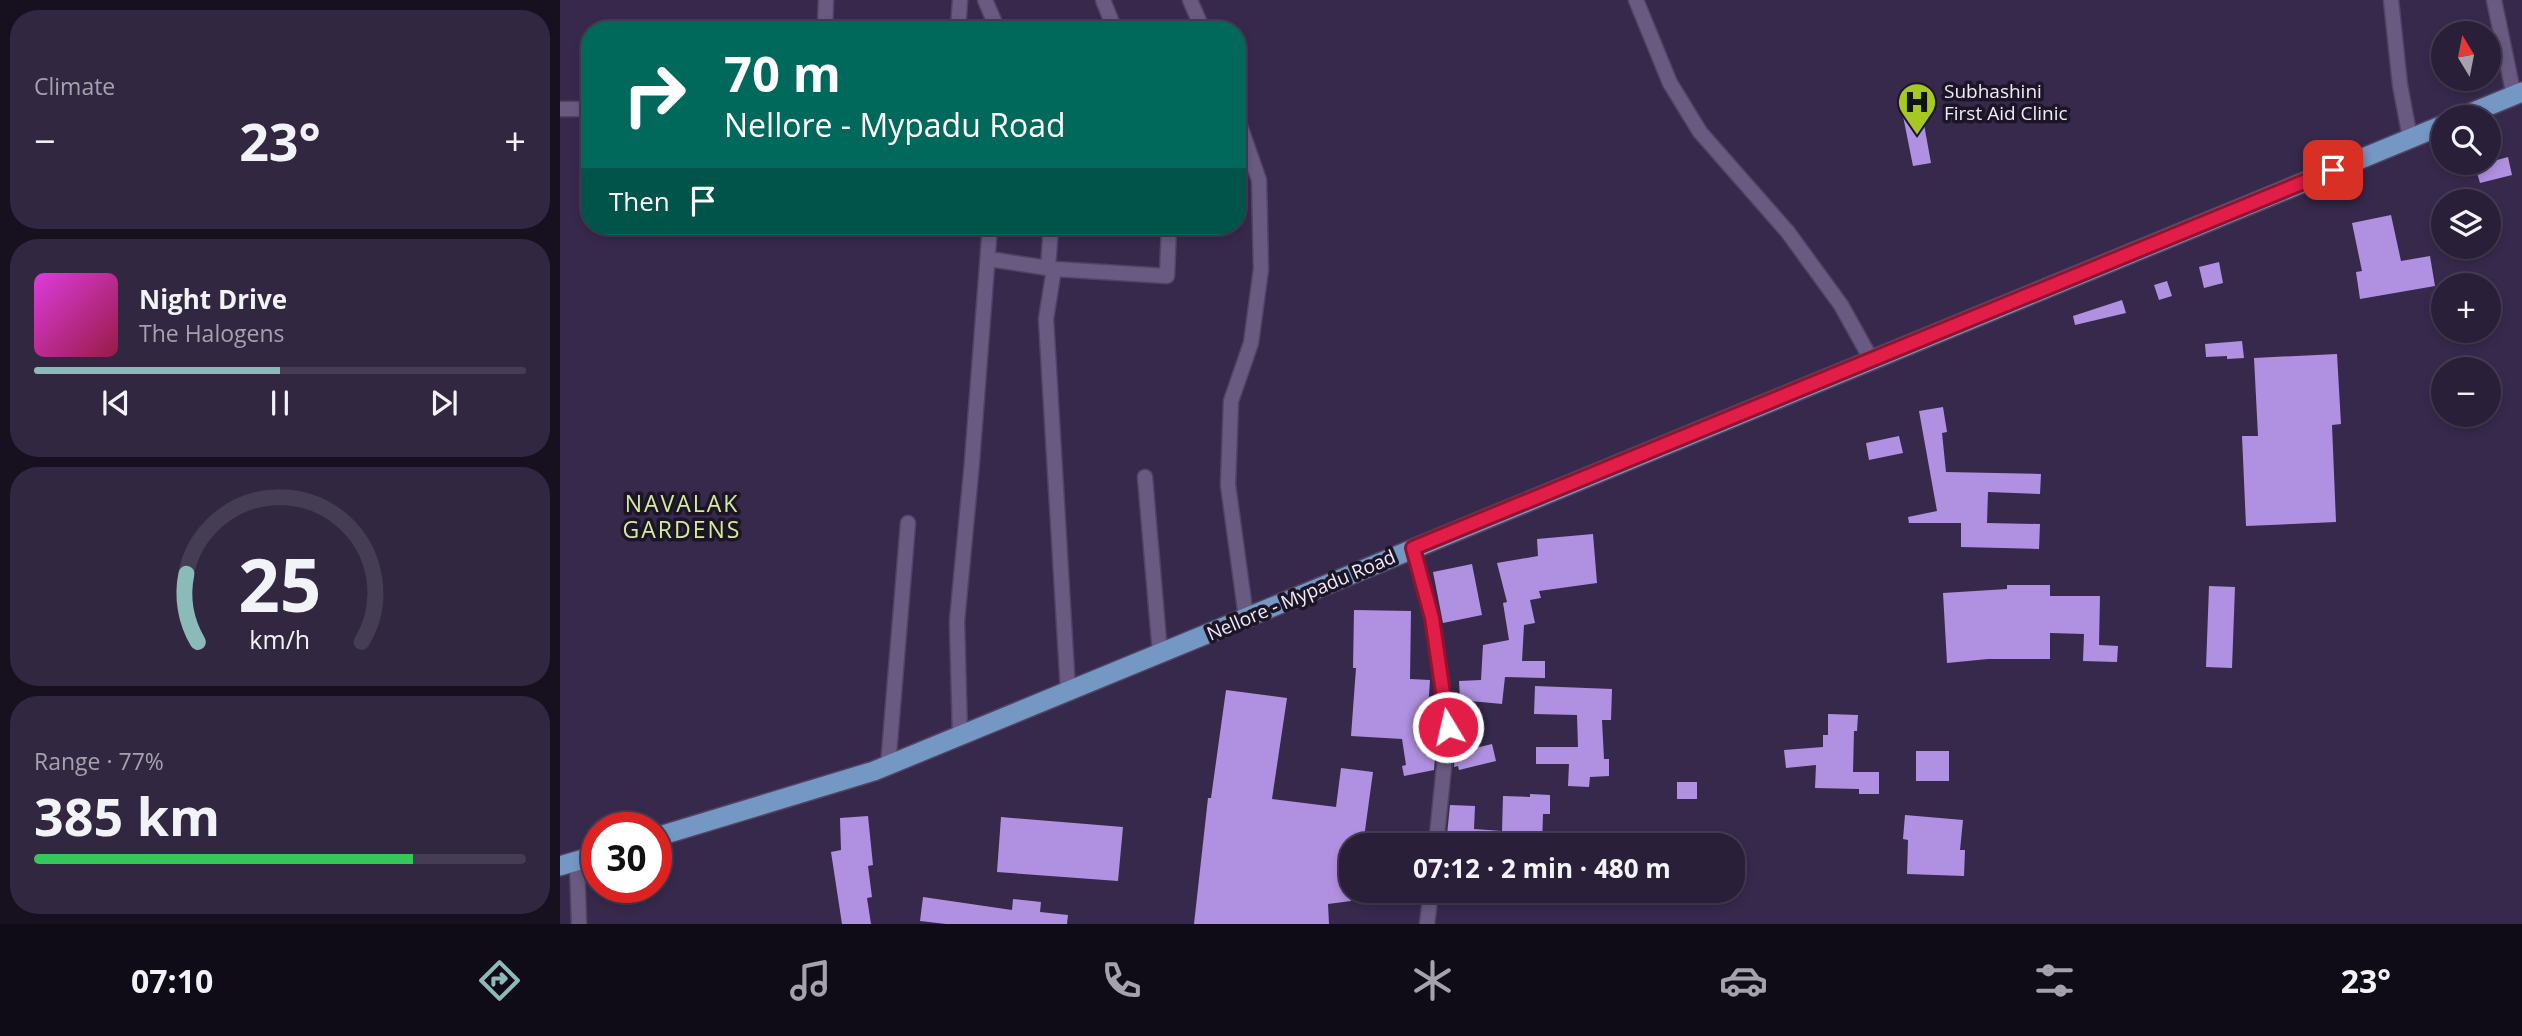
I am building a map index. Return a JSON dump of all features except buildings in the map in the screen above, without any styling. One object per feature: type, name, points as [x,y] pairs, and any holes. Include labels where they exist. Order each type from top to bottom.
[{"type":"main road","points":[[2491,105],[2518,94]]},
{"type":"main road","name":"Nellore - Mypadu Road","points":[[672,832],[888,766],[2431,130]]},
{"type":"street","points":[[825,21],[826,0]]},
{"type":"street","points":[[959,21],[960,0]]},
{"type":"street","points":[[985,0],[994,21]]},
{"type":"street","points":[[1103,0],[1111,21]]},
{"type":"street","points":[[1190,0],[1199,21]]},
{"type":"street","points":[[1636,0],[1670,83],[1700,132],[1787,231],[1840,305],[1871,359]]},
{"type":"street","points":[[2391,0],[2400,85],[2410,138]]},
{"type":"street","points":[[2494,0],[2518,94]]},
{"type":"street","points":[[560,109],[581,109]]},
{"type":"street","points":[[1246,143],[1259,180],[1261,269],[1251,343],[1231,401],[1228,485],[1246,617]]},
{"type":"street","points":[[960,736],[957,621],[990,235]]},
{"type":"street","points":[[1051,235],[1046,319],[1068,691]]},
{"type":"street","points":[[989,260],[1051,268],[1167,276],[1169,235]]},
{"type":"street","points":[[1145,477],[1160,653]]},
{"type":"street","points":[[888,766],[908,523]]},
{"type":"street","points":[[1413,548],[1432,618],[1448,727],[1437,833]]},
{"type":"street","points":[[569,863],[579,924]]},
{"type":"street","points":[[1427,924],[1430,903]]},
{"type":"place","name":"Subhashini First Aid Clinic","points":[[1917,136]]},
{"type":"district","name":"NAVALAK GARDENS","points":[[682,516]]},
{"type":"route","points":[[1448,727],[1432,618],[1413,548],[2333,170]]}]
